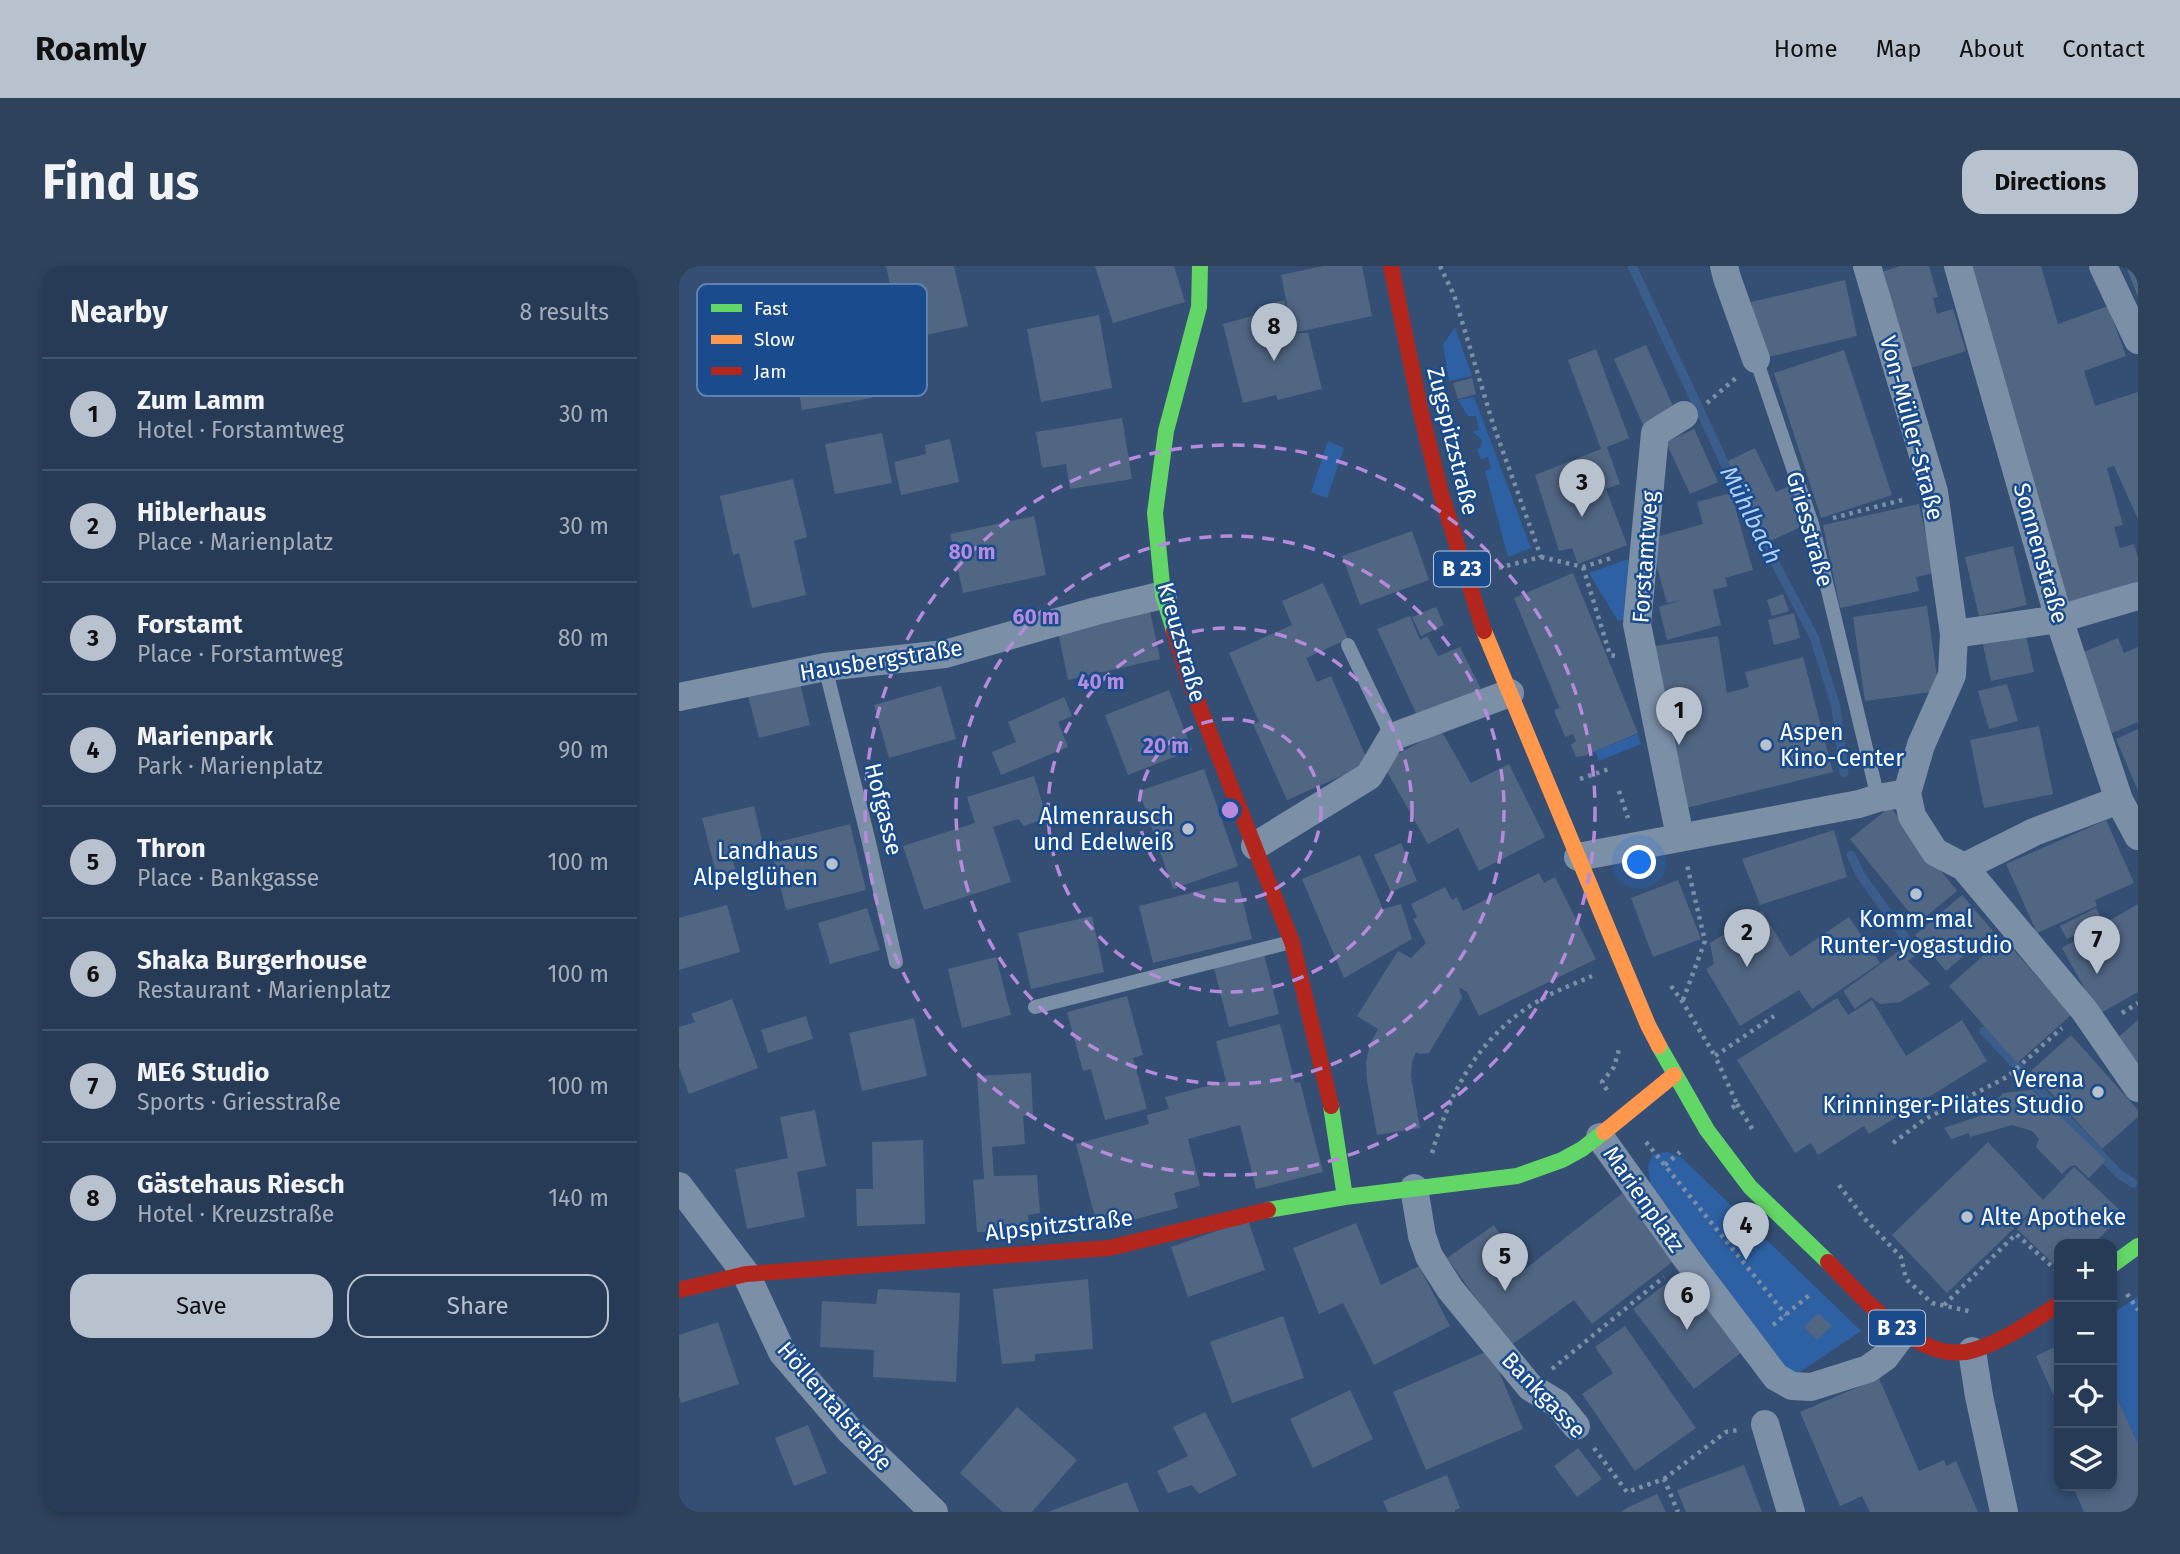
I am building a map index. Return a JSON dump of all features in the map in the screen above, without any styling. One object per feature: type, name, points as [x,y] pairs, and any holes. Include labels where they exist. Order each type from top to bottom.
[{"type":"street","name":"Kreuzstraße","points":[[1200,266],[1199,307],[1166,432],[1155,513],[1163,594],[1188,678],[1292,942],[1331,1106],[1345,1197]]},
{"type":"street","name":"Zugspitzstraße","points":[[1391,266],[1424,426],[1465,576],[1480,622],[1578,857]]},
{"type":"street","name":"Griesstraße","points":[[1724,266],[1756,359]]},
{"type":"street","name":"Von-Müller-Straße","points":[[1867,266],[1934,492],[1954,634],[1952,675],[1921,745],[1907,793]]},
{"type":"street","name":"Sonnenstraße","points":[[1958,266],[2059,619],[2119,800],[2138,836]]},
{"type":"street","points":[[2103,266],[2138,341]]},
{"type":"street","name":"Forstamtweg","points":[[1680,837],[1637,624],[1655,433],[1684,415]]},
{"type":"street","name":"Hausbergstraße","points":[[679,697],[825,667],[945,654],[1163,594]]},
{"type":"street","points":[[1954,634],[2059,619],[2138,596]]},
{"type":"street","points":[[1255,846],[1369,776],[1392,737],[1510,693]]},
{"type":"street","points":[[1578,857],[1907,793],[1912,816],[1934,852],[1963,867],[2084,1010],[2138,1088]]},
{"type":"street","points":[[1963,867],[2034,832],[2119,800]]},
{"type":"street","name":"B 23","points":[[1578,857],[1648,1025],[1707,1130],[1749,1187],[1836,1272],[1903,1333],[1938,1350],[1954,1353],[1972,1351],[2007,1337],[2054,1307]]},
{"type":"street","name":"Marienplatz","points":[[1427,1187],[1517,1176],[1562,1160],[1600,1137],[1674,1075]]},
{"type":"street","name":"Marienplatz","points":[[1600,1137],[1776,1377],[1792,1386],[1811,1387],[1868,1370],[1885,1357],[1903,1333]]},
{"type":"street","name":"Höllentalstraße","points":[[679,1186],[746,1274],[782,1352],[851,1432],[934,1512]]},
{"type":"street","name":"Alpspitzstraße","points":[[679,1290],[746,1274],[1109,1248],[1259,1212],[1345,1197],[1427,1187]]},
{"type":"street","name":"Bankgasse","points":[[1427,1187],[1422,1236],[1429,1256],[1450,1289],[1530,1387],[1558,1404],[1576,1426]]},
{"type":"street","points":[[2117,1261],[2138,1245]]},
{"type":"street","points":[[1972,1351],[2004,1512]]},
{"type":"street","points":[[1765,1424],[1791,1512]]},
{"type":"lane","name":"Griesstraße","points":[[1756,359],[1812,524],[1869,801]]},
{"type":"lane","points":[[1348,645],[1392,737]]},
{"type":"lane","name":"Hofgasse","points":[[825,667],[896,962]]},
{"type":"lane","points":[[1035,1007],[1292,942]]},
{"type":"path","points":[[1440,266],[1454,295],[1493,424],[1541,557]]},
{"type":"path","points":[[1812,524],[1934,492]]},
{"type":"path","points":[[1465,576],[1541,557],[1583,567],[1643,547]]},
{"type":"path","points":[[1680,837],[1705,941],[1682,1001]]},
{"type":"path","points":[[1427,1187],[1431,1156],[1441,1122],[1458,1084],[1478,1054],[1509,1023],[1538,1002],[1602,971]]},
{"type":"path","points":[[1893,1143],[1925,1119],[2007,1077],[2084,1010]]},
{"type":"path","points":[[1621,1038],[1614,1067],[1602,1082],[1626,1116],[1786,1315]]},
{"type":"path","points":[[1839,1185],[1864,1219],[1901,1256],[1906,1279],[1932,1303],[1979,1314]]},
{"type":"path","points":[[1943,1306],[2016,1234],[2054,1268]]},
{"type":"path","points":[[1530,1387],[1687,1259]]},
{"type":"path","points":[[1751,1343],[1836,1272]]},
{"type":"path","name":"Bankgasse","points":[[1576,1426],[1627,1492],[1664,1479],[1726,1432],[1765,1424]]},
{"type":"path","points":[[1664,1479],[1678,1512]]},
{"type":"shaded area","points":[[1455,327],[1472,376],[1449,381],[1443,345]]},
{"type":"shaded area","points":[[1474,397],[1531,548],[1508,557],[1485,471],[1491,469],[1488,457],[1481,459],[1477,450],[1481,447],[1482,440],[1473,432],[1479,430],[1476,416],[1468,416],[1458,400]]},
{"type":"shaded area","points":[[1328,441],[1344,448],[1327,498],[1311,492]]},
{"type":"shaded area","points":[[1628,559],[1633,618],[1618,621],[1589,573]]},
{"type":"shaded area","points":[[1638,734],[1641,744],[1599,761],[1595,751]]},
{"type":"shaded area","points":[[1668,1152],[1682,1158],[1861,1331],[1791,1378],[1651,1185],[1648,1167],[1653,1154]]},
{"type":"shaded area","points":[[2138,1296],[2138,1444],[2117,1396],[2117,1311]]},
{"type":"building","points":[[886,266],[954,266],[968,326],[927,335],[927,284],[890,284]]},
{"type":"building","points":[[1095,266],[1174,266],[1185,302],[1113,323]]},
{"type":"building","points":[[1323,266],[1362,266],[1372,316],[1293,333],[1308,333],[1322,389],[1278,400],[1276,395],[1243,403],[1223,324],[1260,314],[1258,307],[1284,300],[1290,320],[1281,275]]},
{"type":"building","points":[[1900,266],[1929,266],[1938,297],[1933,298],[1937,314],[1953,309],[1966,351],[1908,369],[1882,272]]},
{"type":"building","points":[[1968,266],[2041,266],[2058,324],[2108,306],[2126,356],[2084,371],[2095,406],[2138,392],[2138,519],[2114,466],[2107,468],[2123,525],[2114,527],[2120,548],[2134,544],[2138,558],[2138,586],[2065,607]]},
{"type":"building","points":[[2126,266],[2138,266],[2138,297]]},
{"type":"building","points":[[1845,280],[1857,336],[1764,358],[1751,302]]},
{"type":"building","points":[[1099,315],[1112,388],[1041,402],[1027,329]]},
{"type":"building","points":[[1646,345],[1676,413],[1644,427],[1614,359]]},
{"type":"building","points":[[1596,349],[1629,438],[1607,447],[1620,484],[1606,489],[1627,545],[1578,564],[1572,548],[1559,551],[1535,475],[1601,449],[1568,360]]},
{"type":"building","points":[[1844,350],[1892,495],[1821,518],[1774,373]]},
{"type":"building","points":[[1472,378],[1476,394],[1458,399],[1453,383]]},
{"type":"building","points":[[800,396],[872,396],[872,398],[802,410]]},
{"type":"building","points":[[1122,418],[1132,479],[1070,489],[1066,464],[1042,468],[1036,432]]},
{"type":"building","points":[[1694,429],[1718,482],[1690,494],[1666,442]]},
{"type":"building","points":[[882,433],[892,483],[835,494],[825,444]]},
{"type":"building","points":[[950,439],[959,482],[901,495],[894,462],[926,454],[925,445]]},
{"type":"building","points":[[1755,448],[1776,492],[1791,485],[1809,523],[1766,543],[1728,461]]},
{"type":"building","points":[[793,479],[807,537],[794,541],[806,595],[752,608],[739,553],[733,555],[720,496]]},
{"type":"building","points":[[1731,493],[1753,570],[1725,578],[1728,586],[1713,590],[1721,625],[1667,640],[1659,607],[1681,600],[1667,603],[1649,539],[1703,524],[1697,502]]},
{"type":"building","points":[[1919,504],[1934,573],[1916,577],[1919,591],[1840,608],[1823,525]]},
{"type":"building","points":[[1034,516],[1046,575],[963,593],[950,534]]},
{"type":"building","points":[[1412,531],[1429,580],[1360,605],[1342,556]]},
{"type":"building","points":[[2013,546],[2027,605],[1979,616],[1965,557]]},
{"type":"building","points":[[1573,573],[1638,733],[1576,757],[1571,745],[1576,741],[1573,734],[1565,737],[1554,710],[1562,707],[1559,707],[1514,598]]},
{"type":"building","points":[[1323,583],[1348,639],[1306,658],[1317,682],[1331,676],[1369,764],[1287,800],[1253,724],[1259,722],[1229,653],[1292,625],[1282,601]]},
{"type":"building","points":[[1783,594],[1789,611],[1772,616],[1767,600]]},
{"type":"building","points":[[1149,606],[1160,659],[1068,680],[1057,627]]},
{"type":"building","points":[[1927,606],[1939,691],[1865,701],[1853,617]]},
{"type":"building","points":[[1436,607],[1444,625],[1421,636],[1412,617]]},
{"type":"building","points":[[1794,613],[1800,638],[1774,645],[1768,620]]},
{"type":"building","points":[[1410,616],[1420,640],[1427,636],[1438,656],[1460,647],[1483,693],[1421,724],[1377,629]]},
{"type":"building","points":[[2024,627],[2034,672],[1991,681],[1981,636]]},
{"type":"building","points":[[1718,636],[1727,693],[1749,687],[1745,672],[1803,657],[1833,772],[1682,809],[1655,646]]},
{"type":"building","points":[[2118,638],[2124,653],[2138,647],[2138,722],[2112,733],[2079,654]]},
{"type":"building","points":[[799,679],[810,725],[759,738],[747,692]]},
{"type":"building","points":[[2007,684],[2018,721],[1989,729],[1978,691]]},
{"type":"building","points":[[941,686],[956,739],[889,758],[874,705]]},
{"type":"building","points":[[1169,690],[1192,750],[1128,775],[1105,715]]},
{"type":"building","points":[[1064,697],[1072,716],[1058,722],[1068,747],[1001,775],[992,752],[1016,742],[1008,722]]},
{"type":"building","points":[[2039,726],[2053,794],[1984,808],[1970,740]]},
{"type":"building","points":[[2138,729],[2138,791],[2116,739]]},
{"type":"building","points":[[1441,730],[1471,783],[1509,764],[1545,837],[1479,871],[1458,828],[1428,844],[1382,763]]},
{"type":"building","name":"Almenrausch und Edelweiß","points":[[1204,769],[1238,866],[1173,889],[1139,791]]},
{"type":"building","points":[[1034,776],[1047,818],[1024,826],[1018,819],[993,827],[1011,882],[924,910],[903,846],[975,823],[967,797]]},
{"type":"building","points":[[754,806],[764,849],[732,857],[737,876],[718,881],[702,818]]},
{"type":"building","points":[[1890,807],[1957,891],[1918,923],[1850,839]]},
{"type":"building","points":[[2106,820],[2134,883],[2095,900],[2097,906],[2037,933],[2006,864]]},
{"type":"building","points":[[850,824],[866,890],[786,910],[770,844]]},
{"type":"building","points":[[1834,830],[1847,877],[1760,905],[1742,859]]},
{"type":"building","points":[[1401,843],[1417,881],[1391,892],[1374,855]]},
{"type":"building","points":[[1360,855],[1383,909],[1401,904],[1412,939],[1344,978],[1302,879]]},
{"type":"building","points":[[1539,873],[1544,883],[1555,877],[1596,959],[1479,1016],[1467,992],[1459,987],[1462,998],[1429,1053],[1416,1052],[1412,1062],[1411,1076],[1420,1128],[1377,1135],[1366,1062],[1370,1044],[1378,1029],[1357,1016],[1398,951],[1411,958],[1426,943],[1413,919],[1417,917],[1411,904],[1445,887],[1452,900],[1457,897],[1463,911]]},
{"type":"building","points":[[1678,880],[1701,939],[1653,957],[1631,898]]},
{"type":"building","points":[[1238,881],[1252,939],[1153,963],[1139,906]]},
{"type":"building","points":[[1962,895],[1993,931],[1946,971],[1915,935]]},
{"type":"building","points":[[2138,904],[2138,992],[2099,1014],[2062,948]]},
{"type":"building","points":[[727,905],[740,952],[679,970],[679,918]]},
{"type":"building","points":[[867,908],[880,950],[830,964],[818,923]]},
{"type":"building","points":[[2096,908],[2103,922],[2067,939],[2060,926]]},
{"type":"building","points":[[1762,911],[1790,957],[1849,917],[1880,963],[1812,1009],[1799,990],[1740,1026],[1706,969],[1714,964],[1710,943]]},
{"type":"building","points":[[1092,916],[1104,972],[1031,989],[1018,933]]},
{"type":"building","points":[[2003,938],[2071,1015],[2017,1063],[1949,986]]},
{"type":"building","points":[[1914,940],[1922,951],[1908,961],[1930,984],[1900,1002],[1880,1004],[1871,997],[1855,1009],[1843,991]]},
{"type":"building","points":[[1264,954],[1279,1014],[1229,1027],[1214,968]]},
{"type":"building","points":[[996,957],[1011,1015],[962,1028],[948,969]]},
{"type":"building","points":[[1127,996],[1143,1055],[1133,1058],[1147,1109],[1105,1120],[1091,1069],[1083,1071],[1067,1012]]},
{"type":"building","points":[[1837,998],[1848,1015],[1872,1000],[1906,1056],[1962,1020],[1987,1061],[1869,1134],[1864,1126],[1818,1155],[1811,1143],[1795,1153],[1737,1060]]},
{"type":"building","points":[[732,999],[758,1068],[689,1094],[679,1067],[679,1027],[695,1022],[691,1014]]},
{"type":"building","points":[[806,1016],[813,1039],[768,1053],[761,1030]]},
{"type":"building","points":[[914,1018],[927,1076],[862,1091],[849,1033]]},
{"type":"building","points":[[2138,1020],[2138,1066],[2116,1039]]},
{"type":"building","points":[[1280,1024],[1295,1083],[1300,1082],[1323,1172],[1256,1189],[1240,1125],[1188,1139],[1200,1186],[1174,1193],[1178,1208],[1098,1229],[1076,1144],[1149,1124],[1147,1115],[1169,1109],[1165,1097],[1226,1081],[1216,1041]]},
{"type":"building","points":[[2071,1035],[2138,1110],[2138,1117],[2102,1149],[2031,1071]]},
{"type":"building","points":[[1031,1073],[1033,1115],[1023,1116],[1025,1144],[992,1147],[994,1176],[1037,1175],[1040,1213],[1028,1215],[1029,1231],[977,1232],[973,1180],[984,1179],[977,1076]]},
{"type":"building","points":[[2032,1090],[2106,1160],[2089,1178],[2075,1165],[2062,1174],[2036,1147],[2039,1139],[2032,1131],[2012,1125],[1970,1137],[1969,1133],[1951,1139],[1944,1128],[1985,1114],[2003,1093]]},
{"type":"building","points":[[815,1110],[826,1166],[797,1172],[805,1217],[747,1229],[735,1169],[788,1158],[780,1117]]},
{"type":"building","points":[[923,1140],[925,1224],[857,1226],[856,1189],[873,1189],[872,1142]]},
{"type":"building","name":"Alte Apotheke","points":[[1988,1142],[2043,1200],[2074,1167],[2123,1213],[2099,1239],[2054,1239],[2054,1264],[2017,1229],[2039,1204],[1947,1293],[1892,1235]]},
{"type":"building","points":[[1624,1192],[1676,1259],[1592,1324],[1574,1300],[1510,1346],[1447,1258],[1494,1225],[1524,1270]]},
{"type":"building","points":[[1248,1220],[1265,1270],[1188,1297],[1171,1247]]},
{"type":"building","points":[[1356,1223],[1381,1285],[1419,1266],[1450,1326],[1374,1365],[1343,1303],[1319,1314],[1293,1248]]},
{"type":"building","points":[[1681,1272],[1742,1352],[1694,1389],[1633,1309]]},
{"type":"building","points":[[1088,1279],[1093,1349],[1035,1354],[1035,1361],[1002,1364],[993,1289]]},
{"type":"building","points":[[878,1289],[960,1293],[956,1382],[873,1377],[874,1350],[820,1347],[822,1301],[876,1304]]},
{"type":"building","points":[[1818,1313],[1832,1326],[1817,1340],[1804,1327]]},
{"type":"building","points":[[1283,1316],[1304,1378],[1232,1403],[1210,1342]]},
{"type":"building","points":[[718,1322],[739,1384],[681,1403],[679,1335]]},
{"type":"building","points":[[1625,1326],[1696,1428],[1635,1471],[1582,1394],[1613,1373],[1595,1347]]},
{"type":"building","points":[[2054,1347],[2054,1396],[2036,1356]]},
{"type":"building","points":[[1490,1350],[1523,1429],[1426,1470],[1393,1392]]},
{"type":"building","points":[[1879,1378],[1919,1471],[1944,1460],[1946,1466],[1956,1461],[1978,1512],[1870,1512],[1862,1496],[1840,1506],[1800,1412]]},
{"type":"building","points":[[1350,1390],[1373,1439],[1313,1468],[1290,1419]]},
{"type":"building","points":[[2117,1397],[2138,1444],[2138,1512],[2084,1512],[2075,1491],[2117,1491]]},
{"type":"building","points":[[1017,1407],[1077,1460],[1032,1512],[1003,1512],[960,1473]]},
{"type":"building","points":[[1205,1412],[1237,1475],[1199,1494],[1192,1485],[1168,1493],[1157,1471],[1188,1456],[1173,1427]]},
{"type":"building","points":[[808,1425],[827,1473],[794,1486],[775,1438]]},
{"type":"building","points":[[1578,1448],[1602,1479],[1577,1497],[1554,1466]]},
{"type":"building","points":[[1744,1465],[1762,1512],[1686,1512],[1677,1490]]},
{"type":"building","points":[[1447,1475],[1460,1508],[1455,1512],[1388,1512],[1383,1501]]},
{"type":"building","points":[[1127,1482],[1139,1512],[1048,1512]]},
{"type":"building","points":[[1657,1494],[1666,1512],[1621,1512],[1627,1508]]},
{"type":"waterway","name":"Mühlbach","points":[[1632,266],[1740,496],[1814,637],[1836,707],[1844,773]]},
{"type":"waterway","name":"Mühlbach","points":[[1851,855],[1860,874],[1906,939]]},
{"type":"waterway","name":"Mühlbach","points":[[1984,1031],[2119,1174],[2133,1183]]},
{"type":"traffic: fast","points":[[1174,631],[1163,595],[1155,513],[1166,431],[1199,307],[1200,266]]},
{"type":"traffic: fast","points":[[1659,1046],[1707,1130],[1750,1187],[1828,1262]]},
{"type":"traffic: fast","points":[[1331,1106],[1345,1197]]},
{"type":"traffic: fast","points":[[1268,1210],[1345,1197],[1517,1176],[1562,1160],[1604,1132]]},
{"type":"traffic: fast","points":[[2117,1261],[2138,1246]]},
{"type":"traffic: slow","points":[[1484,631],[1659,1046]]},
{"type":"traffic: slow","points":[[1604,1132],[1674,1075]]},
{"type":"traffic: jam","points":[[1391,266],[1421,413],[1441,494],[1484,631]]},
{"type":"traffic: jam","points":[[1174,631],[1188,678],[1292,942],[1331,1106]]},
{"type":"traffic: jam","points":[[679,1290],[746,1274],[1109,1248],[1268,1210]]},
{"type":"traffic: jam","points":[[1828,1262],[1893,1325],[1913,1339],[1933,1348],[1954,1352],[1974,1350],[2018,1330],[2054,1307]]},
{"type":"place","name":"Gästehaus Riesch","points":[[1274,361]]},
{"type":"place","name":"Forstamt","points":[[1582,517]]},
{"type":"place","name":"Zum Lamm","points":[[1679,745]]},
{"type":"place","name":"Aspen Kino-Center","points":[[1766,745]]},
{"type":"place","name":"Almenrausch und Edelweiß","points":[[1188,829]]},
{"type":"place","name":"Landhaus Alpelglühen","points":[[832,864]]},
{"type":"place","name":"Komm-mal Runter-yogastudio","points":[[1916,894]]},
{"type":"place","name":"Hiblerhaus","points":[[1747,967]]},
{"type":"place","name":"ME6 Studio","points":[[2097,974]]},
{"type":"place","name":"Verena Krinninger-Pilates Studio","points":[[2098,1092]]},
{"type":"place","name":"Alte Apotheke","points":[[1967,1217]]},
{"type":"place","name":"Marienpark","points":[[1746,1260]]},
{"type":"place","name":"Thron","points":[[1505,1291]]},
{"type":"place","name":"Shaka Burgerhouse","points":[[1687,1330]]}]
